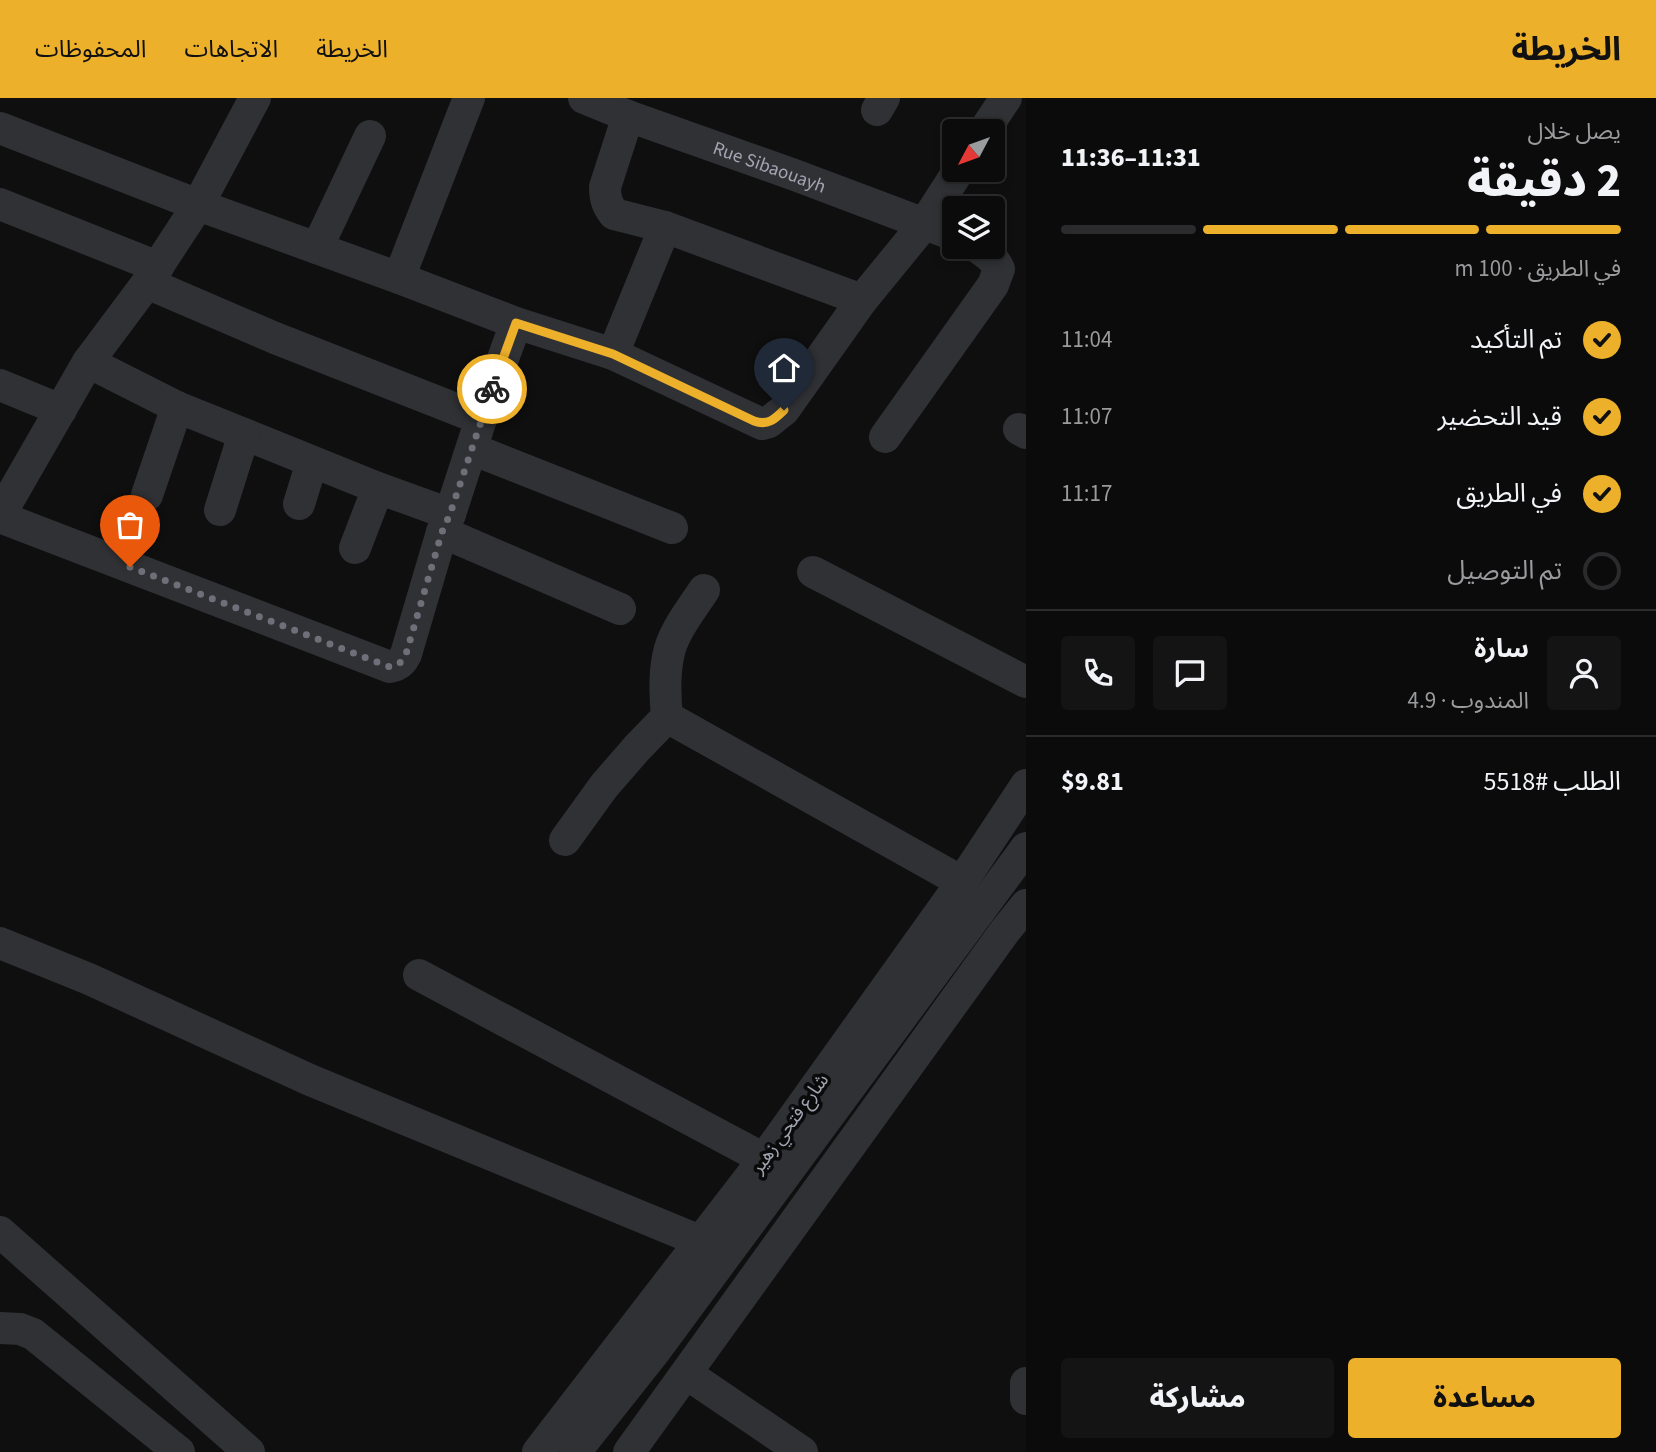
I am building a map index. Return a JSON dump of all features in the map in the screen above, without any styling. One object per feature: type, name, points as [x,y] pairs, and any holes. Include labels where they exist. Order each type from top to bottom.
[{"type":"street","points":[[255,98],[198,205],[153,275],[88,362],[0,516],[390,667],[398,665],[406,654],[446,523],[516,323]]},
{"type":"street","points":[[399,278],[469,98]]},
{"type":"street","name":"Rue Sibaouayh","points":[[583,98],[942,230]]},
{"type":"street","points":[[992,119],[1006,98]]},
{"type":"street","points":[[628,116],[605,187],[605,198],[614,214],[665,227],[862,300]]},
{"type":"street","points":[[0,128],[516,323],[613,354],[762,424],[784,410],[862,300],[925,223],[951,182]]},
{"type":"street","points":[[317,248],[370,136]]},
{"type":"street","points":[[0,204],[153,275],[275,338],[481,419]]},
{"type":"street","points":[[613,354],[665,227]]},
{"type":"street","points":[[885,437],[993,285],[999,269],[993,259]]},
{"type":"street","points":[[88,362],[177,407],[378,488],[620,609]]},
{"type":"street","points":[[0,385],[61,410]]},
{"type":"street","points":[[147,495],[177,407]]},
{"type":"street","points":[[220,510],[244,434]]},
{"type":"street","points":[[472,449],[672,528]]},
{"type":"street","points":[[299,504],[312,462]]},
{"type":"street","points":[[355,548],[378,488]]},
{"type":"street","points":[[813,572],[1026,682]]},
{"type":"street","points":[[565,839],[604,786],[667,717],[665,693],[668,654],[678,631],[705,590]]},
{"type":"street","points":[[667,717],[962,882]]},
{"type":"street","name":"شارع فتحي زهير","points":[[538,1452],[764,1159],[962,882],[1026,785]]},
{"type":"street","name":"شارع فتحي زهير","points":[[575,1452],[655,1351],[1026,848]]},
{"type":"street","points":[[634,1450],[687,1374],[1016,938],[1026,905]]},
{"type":"street","points":[[0,943],[89,979],[310,1080],[700,1241]]},
{"type":"street","points":[[419,975],[764,1159]]},
{"type":"street","points":[[0,1231],[249,1452]]},
{"type":"street","points":[[0,1328],[20,1329],[33,1334],[179,1452]]},
{"type":"street","points":[[687,1374],[802,1452]]},
{"type":"street","points":[[1026,1383],[1026,1399]]},
{"type":"way so far","points":[[130,567],[390,667],[398,665],[406,654],[442,532],[492,389]]},
{"type":"route","points":[[492,389],[516,323],[613,354],[762,424],[777,417],[784,410]]}]
